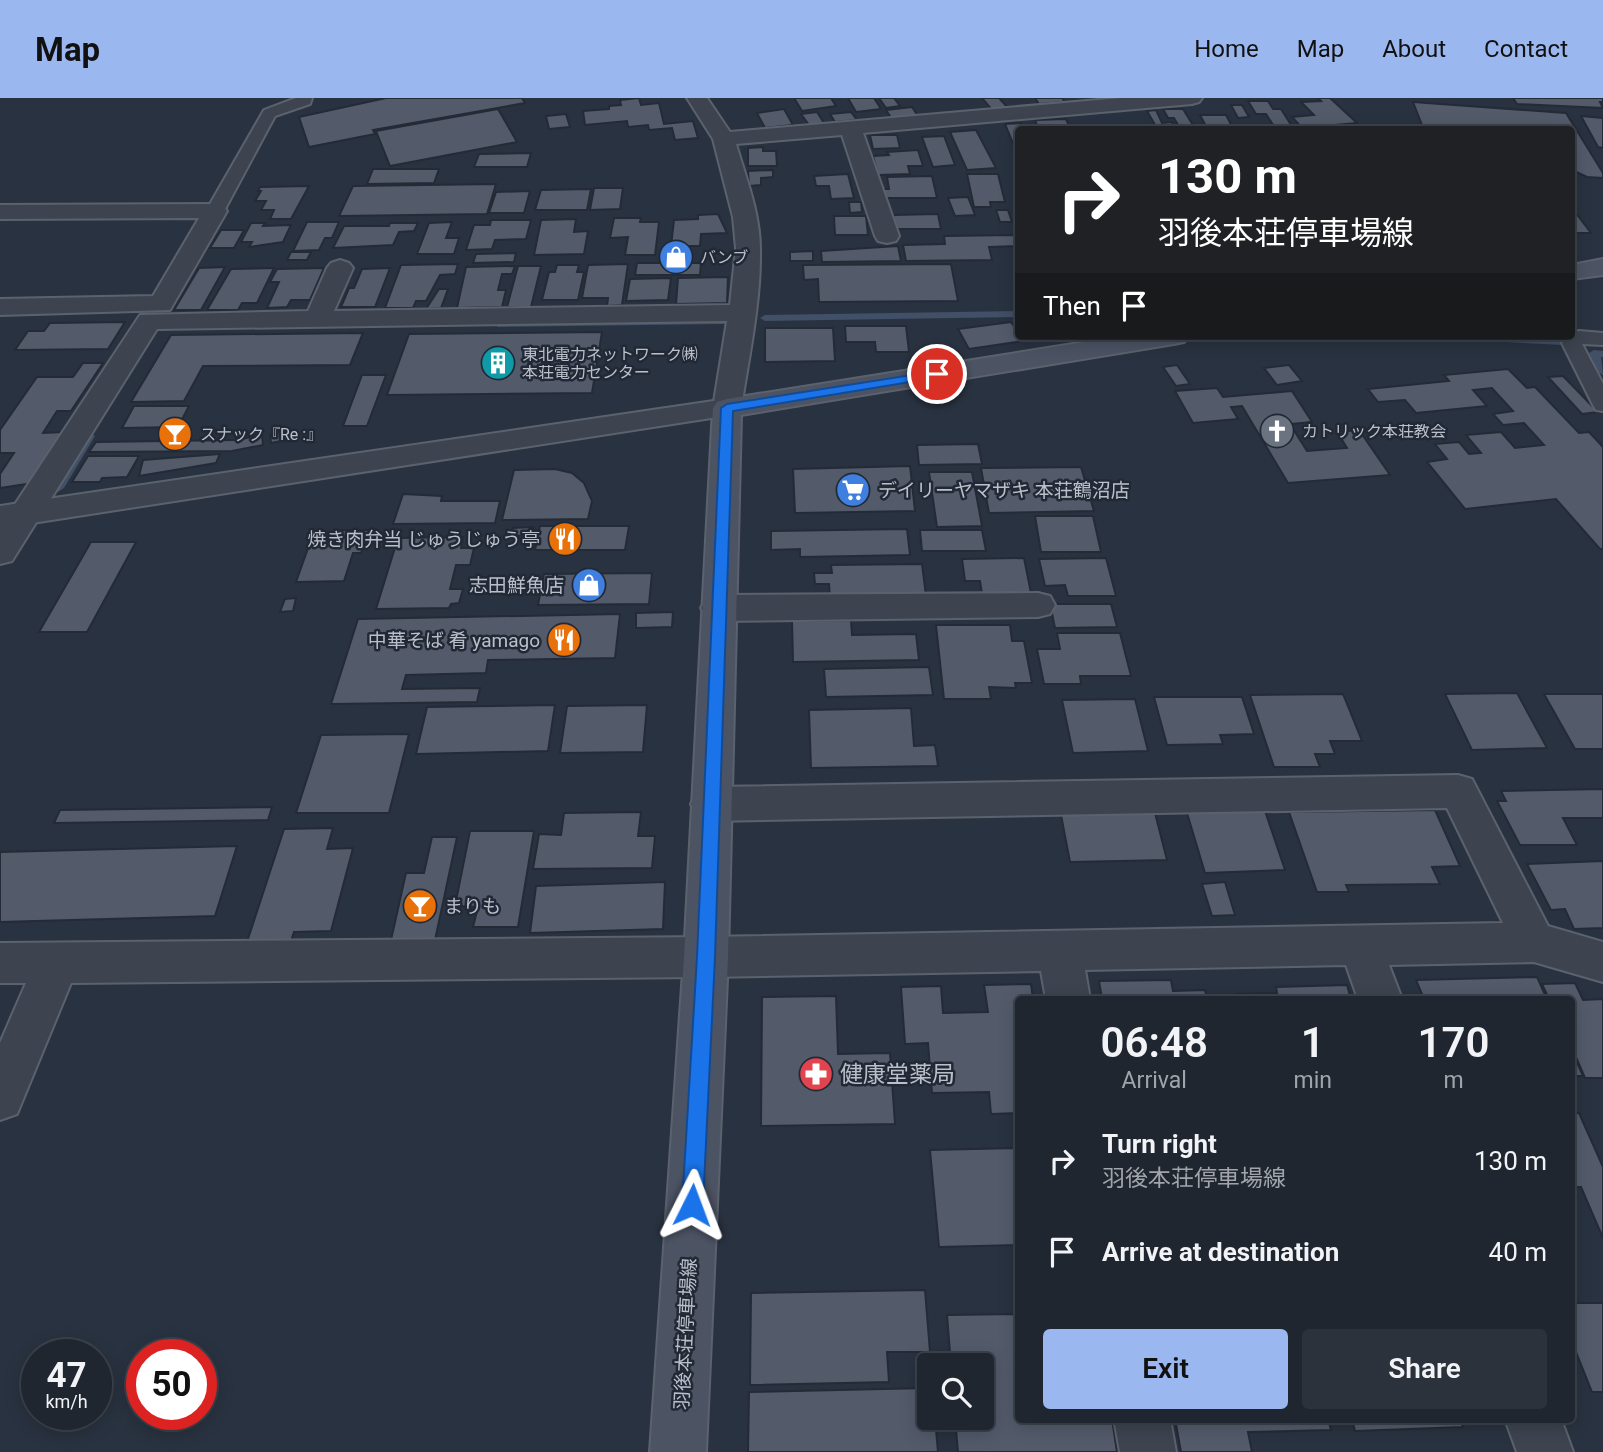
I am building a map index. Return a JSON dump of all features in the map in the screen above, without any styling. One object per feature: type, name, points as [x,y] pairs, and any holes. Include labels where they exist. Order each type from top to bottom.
[{"type":"main road","points":[[1575,272],[1603,267]]},
{"type":"main road","points":[[727,408],[1149,340]]},
{"type":"main road","name":"羽後本荘停車場線","points":[[678,1452],[706,957],[727,408]]},
{"type":"street","points":[[12,515],[727,408],[742,313],[748,247],[745,217],[724,139],[697,98]]},
{"type":"street","points":[[724,139],[1192,98]]},
{"type":"street","points":[[851,129],[887,236]]},
{"type":"street","points":[[0,212],[215,211]]},
{"type":"street","points":[[0,553],[12,515],[155,313],[215,211]]},
{"type":"street","points":[[317,319],[340,268]]},
{"type":"street","points":[[0,307],[317,319],[742,313]]},
{"type":"street","points":[[718,608],[1038,605]]},
{"type":"street","points":[[711,804],[1458,791],[1534,942]]},
{"type":"street","points":[[0,963],[706,957],[1534,942],[1603,962]]},
{"type":"street","points":[[1360,945],[1379,996]]},
{"type":"street","points":[[1060,952],[1067,996]]},
{"type":"street","points":[[0,1097],[57,963]]},
{"type":"street","points":[[1143,1423],[1148,1452]]},
{"type":"street","points":[[1535,1423],[1545,1452]]},
{"type":"lane","points":[[215,211],[269,113],[305,101],[304,98]]},
{"type":"lane","points":[[1603,339],[1578,337],[1572,343],[1603,405]]},
{"type":"building","points":[[386,98],[522,98],[525,103],[373,130],[375,134],[309,147],[299,117]]},
{"type":"building","points":[[639,98],[641,105],[659,103],[664,124],[693,121],[698,138],[675,140],[672,128],[649,130],[648,125],[628,127],[627,121],[585,125],[583,111],[609,109],[609,106],[621,105],[620,100]]},
{"type":"building","points":[[794,98],[831,98],[836,106],[802,111]]},
{"type":"building","points":[[848,98],[874,98],[881,109],[856,112]]},
{"type":"building","points":[[879,98],[894,98],[900,106],[886,108]]},
{"type":"building","points":[[982,98],[999,98],[1008,108],[992,110]]},
{"type":"building","points":[[1035,98],[1062,98],[1065,102],[1039,104]]},
{"type":"building","points":[[1318,98],[1330,98],[1357,123],[1300,126],[1292,117],[1314,115],[1301,102],[1321,101]]},
{"type":"building","points":[[1513,98],[1603,98],[1603,102],[1600,102],[1603,108],[1517,104]]},
{"type":"building","points":[[1248,101],[1268,101],[1273,109],[1281,109],[1292,126],[1274,126],[1266,114],[1256,114]]},
{"type":"building","points":[[1413,102],[1566,113],[1574,126],[1422,126]]},
{"type":"building","points":[[1231,105],[1242,105],[1249,117],[1238,118]]},
{"type":"building","points":[[912,107],[918,116],[892,119],[886,110]]},
{"type":"building","points":[[498,109],[517,142],[390,166],[376,131]]},
{"type":"building","points":[[784,109],[793,125],[765,128],[757,113]]},
{"type":"building","points":[[1163,109],[1183,109],[1194,126],[1179,126],[1174,118],[1168,118]]},
{"type":"building","points":[[1156,110],[1162,123],[1172,122],[1174,126],[1156,126],[1147,111]]},
{"type":"building","points":[[817,112],[824,123],[809,125],[801,114]]},
{"type":"building","points":[[851,112],[857,120],[835,122],[830,114]]},
{"type":"building","points":[[566,114],[570,127],[549,129],[546,116]]},
{"type":"building","points":[[1200,115],[1226,115],[1232,126],[1206,126]]},
{"type":"building","points":[[1581,116],[1603,118],[1603,148],[1598,147]]},
{"type":"building","points":[[1066,119],[1069,126],[1037,126],[1035,120]]},
{"type":"building","points":[[1021,123],[1022,126],[1015,126],[1015,149],[1005,124]]},
{"type":"building","points":[[1575,128],[1603,173],[1603,178],[1587,177],[1575,171]]},
{"type":"building","points":[[976,130],[996,168],[967,170],[950,132]]},
{"type":"building","points":[[870,135],[897,135],[900,148],[873,149]]},
{"type":"building","points":[[944,136],[955,165],[933,167],[922,137]]},
{"type":"building","points":[[763,147],[763,151],[776,151],[777,166],[748,166],[748,148]]},
{"type":"building","points":[[918,150],[923,166],[908,166],[910,174],[878,175],[873,156],[889,155],[887,152]]},
{"type":"building","points":[[531,153],[527,167],[474,167],[479,154]]},
{"type":"building","points":[[373,169],[439,169],[434,183],[367,184]]},
{"type":"building","points":[[773,170],[773,177],[761,178],[761,185],[749,186],[748,171]]},
{"type":"building","points":[[848,174],[854,198],[831,199],[829,186],[816,186],[814,176]]},
{"type":"building","points":[[967,174],[998,174],[1005,202],[990,202],[991,207],[974,207]]},
{"type":"building","points":[[932,176],[937,198],[883,198],[882,189],[889,189],[887,177]]},
{"type":"building","points":[[496,184],[487,214],[339,216],[353,186]]},
{"type":"building","points":[[309,186],[291,219],[270,219],[274,210],[261,210],[266,201],[255,201],[261,191],[258,191],[260,187]]},
{"type":"building","points":[[594,188],[623,188],[620,209],[590,210]]},
{"type":"building","points":[[591,189],[587,210],[535,210],[541,190]]},
{"type":"building","points":[[530,191],[524,213],[489,213],[496,192]]},
{"type":"building","points":[[968,197],[975,215],[955,216],[948,198]]},
{"type":"building","points":[[849,202],[861,202],[862,212],[850,213]]},
{"type":"building","points":[[996,210],[1008,210],[1012,222],[1000,222]]},
{"type":"building","points":[[1575,212],[1591,233],[1575,233]]},
{"type":"building","points":[[718,214],[727,233],[701,234],[700,246],[671,246],[674,220],[698,219],[698,215]]},
{"type":"building","points":[[938,214],[941,229],[895,229],[893,215]]},
{"type":"building","points":[[834,216],[866,216],[868,235],[835,235]]},
{"type":"building","points":[[614,218],[641,218],[640,222],[659,222],[655,255],[625,255],[628,237],[610,238]]},
{"type":"building","points":[[576,219],[574,232],[588,231],[584,254],[534,255],[541,220]]},
{"type":"building","points":[[491,220],[531,220],[526,239],[495,240],[492,249],[466,250],[474,225],[490,225]]},
{"type":"building","points":[[307,222],[339,222],[332,238],[325,238],[319,250],[293,251]]},
{"type":"building","points":[[452,222],[446,238],[459,238],[454,254],[417,254],[429,223]]},
{"type":"building","points":[[251,223],[265,223],[263,226],[291,225],[283,242],[249,247],[252,242],[241,242]]},
{"type":"building","points":[[390,223],[418,223],[414,231],[399,232],[393,245],[333,248],[344,226],[389,226]]},
{"type":"building","points":[[221,230],[244,230],[234,248],[210,248]]},
{"type":"building","points":[[1015,235],[1015,246],[989,247],[992,260],[906,261],[903,245],[945,244],[944,236]]},
{"type":"building","points":[[898,246],[901,261],[822,262],[821,251]]},
{"type":"building","points":[[813,251],[813,261],[790,261],[790,252]]},
{"type":"building","points":[[291,252],[311,252],[307,260],[287,260]]},
{"type":"building","points":[[516,253],[514,262],[473,263],[476,254]]},
{"type":"building","points":[[637,263],[701,263],[700,275],[635,275]]},
{"type":"building","points":[[458,264],[455,274],[440,275],[426,301],[416,301],[413,308],[385,308],[401,265]]},
{"type":"building","points":[[628,264],[622,305],[607,306],[608,298],[582,298],[588,265]]},
{"type":"building","points":[[951,264],[958,301],[819,302],[818,279],[804,280],[803,265]]},
{"type":"building","points":[[557,265],[579,265],[577,272],[584,272],[578,300],[542,300],[549,272],[555,272]]},
{"type":"building","points":[[515,266],[512,274],[502,274],[498,290],[506,290],[502,307],[457,308],[466,267]]},
{"type":"building","points":[[518,266],[541,266],[531,307],[507,307]]},
{"type":"building","points":[[225,267],[201,310],[174,310],[199,268]]},
{"type":"building","points":[[274,268],[257,303],[242,303],[238,310],[207,310],[231,269]]},
{"type":"building","points":[[324,268],[310,300],[291,300],[287,307],[267,308],[279,282],[270,282],[277,269]]},
{"type":"building","points":[[390,268],[375,307],[341,307],[349,288],[354,288],[362,269]]},
{"type":"building","points":[[728,277],[727,303],[676,304],[678,278]]},
{"type":"building","points":[[671,278],[668,300],[626,301],[630,279]]},
{"type":"building","points":[[439,289],[448,289],[441,308],[426,309]]},
{"type":"building","points":[[125,322],[108,349],[15,350],[28,331],[44,331],[50,323]]},
{"type":"building","points":[[1011,322],[1015,328],[1015,340],[1024,341],[969,349],[958,329]]},
{"type":"building","points":[[845,326],[906,326],[909,352],[876,352],[875,342],[846,342]]},
{"type":"building","points":[[765,328],[833,328],[835,361],[765,362]]},
{"type":"building","name":"東北電力ネットワーク㈱ 本荘電力センター","points":[[602,332],[592,393],[387,395],[409,334]]},
{"type":"building","points":[[363,333],[350,365],[203,366],[184,401],[131,402],[171,335]]},
{"type":"building","points":[[83,363],[103,363],[71,411],[57,411],[43,433],[65,432],[33,483],[0,488],[0,474],[14,453],[0,453],[0,430],[37,377],[73,377]]},
{"type":"building","points":[[1177,365],[1190,384],[1176,386],[1163,367]]},
{"type":"building","points":[[1289,365],[1302,381],[1277,385],[1264,368]]},
{"type":"building","points":[[1508,369],[1527,388],[1535,387],[1579,433],[1589,432],[1603,447],[1603,549],[1600,549],[1556,499],[1465,509],[1427,462],[1447,459],[1435,444],[1459,442],[1469,454],[1481,453],[1466,435],[1501,432],[1515,448],[1544,445],[1524,423],[1503,425],[1493,414],[1513,411],[1492,388],[1473,390],[1487,406],[1416,413],[1405,400],[1378,402],[1368,389],[1449,381],[1444,375]]},
{"type":"building","points":[[362,375],[386,375],[367,426],[343,426]]},
{"type":"building","points":[[1563,376],[1598,412],[1582,414],[1548,377]]},
{"type":"building","points":[[1217,388],[1223,397],[1292,391],[1312,422],[1290,424],[1307,451],[1347,448],[1337,432],[1359,430],[1390,475],[1288,483],[1242,406],[1231,407],[1238,419],[1193,423],[1175,391]]},
{"type":"building","points":[[134,406],[189,406],[178,427],[122,428]]},
{"type":"building","points":[[290,430],[291,439],[271,443],[270,434]]},
{"type":"building","points":[[262,435],[263,445],[232,451],[89,452],[96,442],[236,440]]},
{"type":"building","points":[[978,444],[982,464],[919,465],[917,445]]},
{"type":"building","points":[[220,454],[216,463],[139,476],[143,460]]},
{"type":"building","points":[[88,456],[139,456],[127,477],[102,478],[100,482],[72,482]]},
{"type":"building","name":"デイリーヤマザキ 本荘鶴沼店","points":[[910,466],[915,511],[795,513],[793,469]]},
{"type":"building","points":[[1081,467],[1094,511],[989,513],[981,468]]},
{"type":"building","points":[[555,469],[572,473],[584,483],[592,501],[588,519],[502,520],[514,470]]},
{"type":"building","points":[[929,472],[972,472],[982,526],[937,527]]},
{"type":"building","points":[[403,494],[442,496],[441,501],[500,501],[495,523],[393,524]]},
{"type":"building","points":[[1035,516],[1093,516],[1101,552],[1041,552]]},
{"type":"building","points":[[540,526],[629,526],[625,550],[535,550]]},
{"type":"building","points":[[534,527],[533,535],[511,536],[513,528]]},
{"type":"building","points":[[907,529],[910,555],[800,557],[800,549],[771,550],[771,531]]},
{"type":"building","points":[[341,530],[369,530],[361,553],[353,553],[344,581],[296,582],[312,537],[339,537]]},
{"type":"building","points":[[920,530],[982,530],[986,551],[922,551]]},
{"type":"building","points":[[463,537],[461,548],[474,548],[470,565],[456,565],[450,589],[463,589],[459,603],[451,604],[449,608],[376,609],[398,538]]},
{"type":"building","points":[[91,542],[136,542],[87,632],[39,632]]},
{"type":"building","points":[[1024,558],[1031,593],[982,594],[980,581],[965,581],[962,559]]},
{"type":"building","points":[[1106,558],[1116,596],[1068,596],[1065,585],[1045,586],[1039,559]]},
{"type":"building","points":[[922,564],[926,596],[830,598],[829,584],[815,584],[814,573],[832,573],[831,565]]},
{"type":"building","points":[[652,573],[649,604],[538,605],[544,574]]},
{"type":"building","points":[[296,598],[293,611],[280,612],[285,599]]},
{"type":"building","points":[[1050,604],[1111,604],[1117,627],[1055,628]]},
{"type":"building","points":[[673,612],[672,627],[636,628],[636,613]]},
{"type":"building","points":[[620,614],[615,658],[488,660],[486,673],[406,675],[402,689],[480,688],[477,702],[331,704],[358,619]]},
{"type":"building","points":[[851,620],[852,635],[916,634],[919,660],[793,662],[792,621]]},
{"type":"building","points":[[936,625],[1010,625],[1012,641],[1024,641],[1032,683],[1015,683],[1016,688],[989,687],[991,699],[944,699]]},
{"type":"building","points":[[1057,633],[1120,633],[1131,676],[1080,676],[1081,684],[1044,684],[1037,649],[1060,649]]},
{"type":"building","points":[[929,667],[933,695],[826,697],[824,669]]},
{"type":"building","points":[[1517,693],[1547,748],[1472,750],[1445,694]]},
{"type":"building","points":[[1343,694],[1362,741],[1330,741],[1335,754],[1315,754],[1320,767],[1274,767],[1250,695]]},
{"type":"building","points":[[1544,694],[1603,694],[1603,749],[1575,749]]},
{"type":"building","points":[[1154,697],[1242,697],[1254,734],[1220,735],[1223,744],[1167,745]]},
{"type":"building","points":[[1135,699],[1148,751],[1073,753],[1062,700]]},
{"type":"building","points":[[555,705],[548,751],[416,754],[427,707]]},
{"type":"building","points":[[647,705],[643,752],[560,753],[567,706]]},
{"type":"building","points":[[911,708],[914,746],[935,745],[938,766],[811,768],[809,710]]},
{"type":"building","points":[[409,734],[389,813],[296,813],[321,735]]},
{"type":"building","points":[[1603,789],[1603,818],[1563,818],[1577,845],[1520,845],[1497,801],[1506,801],[1501,791]]},
{"type":"building","points":[[272,807],[268,820],[54,823],[60,810]]},
{"type":"building","points":[[1435,810],[1460,866],[1432,867],[1440,884],[1346,885],[1349,892],[1317,892],[1289,812]]},
{"type":"building","points":[[1265,811],[1285,870],[1205,873],[1187,813]]},
{"type":"building","points":[[641,812],[638,836],[655,836],[652,868],[533,869],[539,834],[561,835],[564,813]]},
{"type":"building","points":[[1155,813],[1167,860],[1070,862],[1061,815]]},
{"type":"building","points":[[333,828],[327,849],[353,848],[331,931],[294,932],[290,944],[246,945],[284,829]]},
{"type":"building","points":[[470,831],[534,831],[518,927],[473,927],[478,907],[455,906]]},
{"type":"building","name":"まりも","points":[[432,837],[457,837],[435,940],[391,940],[406,873],[424,873]]},
{"type":"building","points":[[237,846],[215,916],[0,922],[0,852]]},
{"type":"building","points":[[1603,861],[1603,928],[1574,929],[1565,909],[1551,910],[1527,864]]},
{"type":"building","points":[[665,882],[663,929],[530,933],[536,886]]},
{"type":"building","points":[[1225,882],[1235,915],[1212,916],[1202,884]]},
{"type":"building","points":[[1537,977],[1546,996],[1423,996],[1416,980]]},
{"type":"building","points":[[1171,980],[1173,991],[1205,990],[1206,996],[1102,996],[1099,981]]},
{"type":"building","points":[[1575,983],[1583,1000],[1603,999],[1603,1078],[1585,1078],[1575,1055],[1575,996],[1548,996],[1542,984]]},
{"type":"building","points":[[1031,984],[1033,996],[1015,996],[1015,1113],[991,1114],[989,1092],[932,1093],[928,1043],[905,1044],[901,987],[941,986],[943,1013],[988,1012],[984,985]]},
{"type":"building","points":[[1347,985],[1350,996],[1235,994],[1277,993],[1276,987]]},
{"type":"building","points":[[836,996],[838,1054],[890,1053],[895,1124],[761,1126],[762,997]]},
{"type":"building","points":[[1575,1058],[1583,1076],[1575,1076]]},
{"type":"building","points":[[1575,1113],[1579,1113],[1603,1167],[1603,1238],[1581,1187],[1575,1187]]},
{"type":"building","points":[[1015,1148],[1015,1245],[939,1247],[930,1150]]},
{"type":"building","points":[[925,1290],[930,1352],[887,1352],[889,1382],[750,1385],[751,1293]]},
{"type":"building","points":[[1575,1303],[1603,1303],[1603,1392],[1592,1392],[1575,1350]]},
{"type":"building","points":[[1015,1314],[1015,1423],[1113,1423],[1117,1452],[958,1452],[956,1430],[994,1430],[994,1353],[950,1353],[947,1315]]},
{"type":"building","points":[[917,1388],[917,1430],[936,1430],[938,1452],[748,1452],[749,1392]]},
{"type":"building","points":[[1176,1423],[1329,1423],[1331,1430],[1248,1432],[1252,1452],[1181,1452]]},
{"type":"building","points":[[1353,1423],[1462,1423],[1463,1427],[1355,1431]]},
{"type":"waterway","points":[[765,318],[1015,314]]},
{"type":"waterway","points":[[498,324],[721,322]]},
{"type":"waterway","points":[[1524,340],[1562,342]]},
{"type":"waterway","points":[[1603,354],[1594,353],[1603,372]]},
{"type":"waterway","points":[[58,488],[90,436]]},
{"type":"place","name":"バンブ","points":[[676,257]]},
{"type":"place","name":"東北電力ネットワーク㈱ 本荘電力センター","points":[[498,363]]},
{"type":"place","name":"カトリック本荘教会","points":[[1277,431]]},
{"type":"place","name":"スナック『Re :』","points":[[175,434]]},
{"type":"place","name":"デイリーヤマザキ 本荘鶴沼店","points":[[853,490]]},
{"type":"place","name":"焼き肉弁当 じゅうじゅう亭","points":[[565,539]]},
{"type":"place","name":"志田鮮魚店","points":[[589,585]]},
{"type":"place","name":"中華そば 肴 yamago","points":[[564,640]]},
{"type":"place","name":"まりも","points":[[420,906]]},
{"type":"place","name":"健康堂薬局","points":[[816,1074]]},
{"type":"route","points":[[692,1205],[706,957],[727,408],[937,374]]}]
